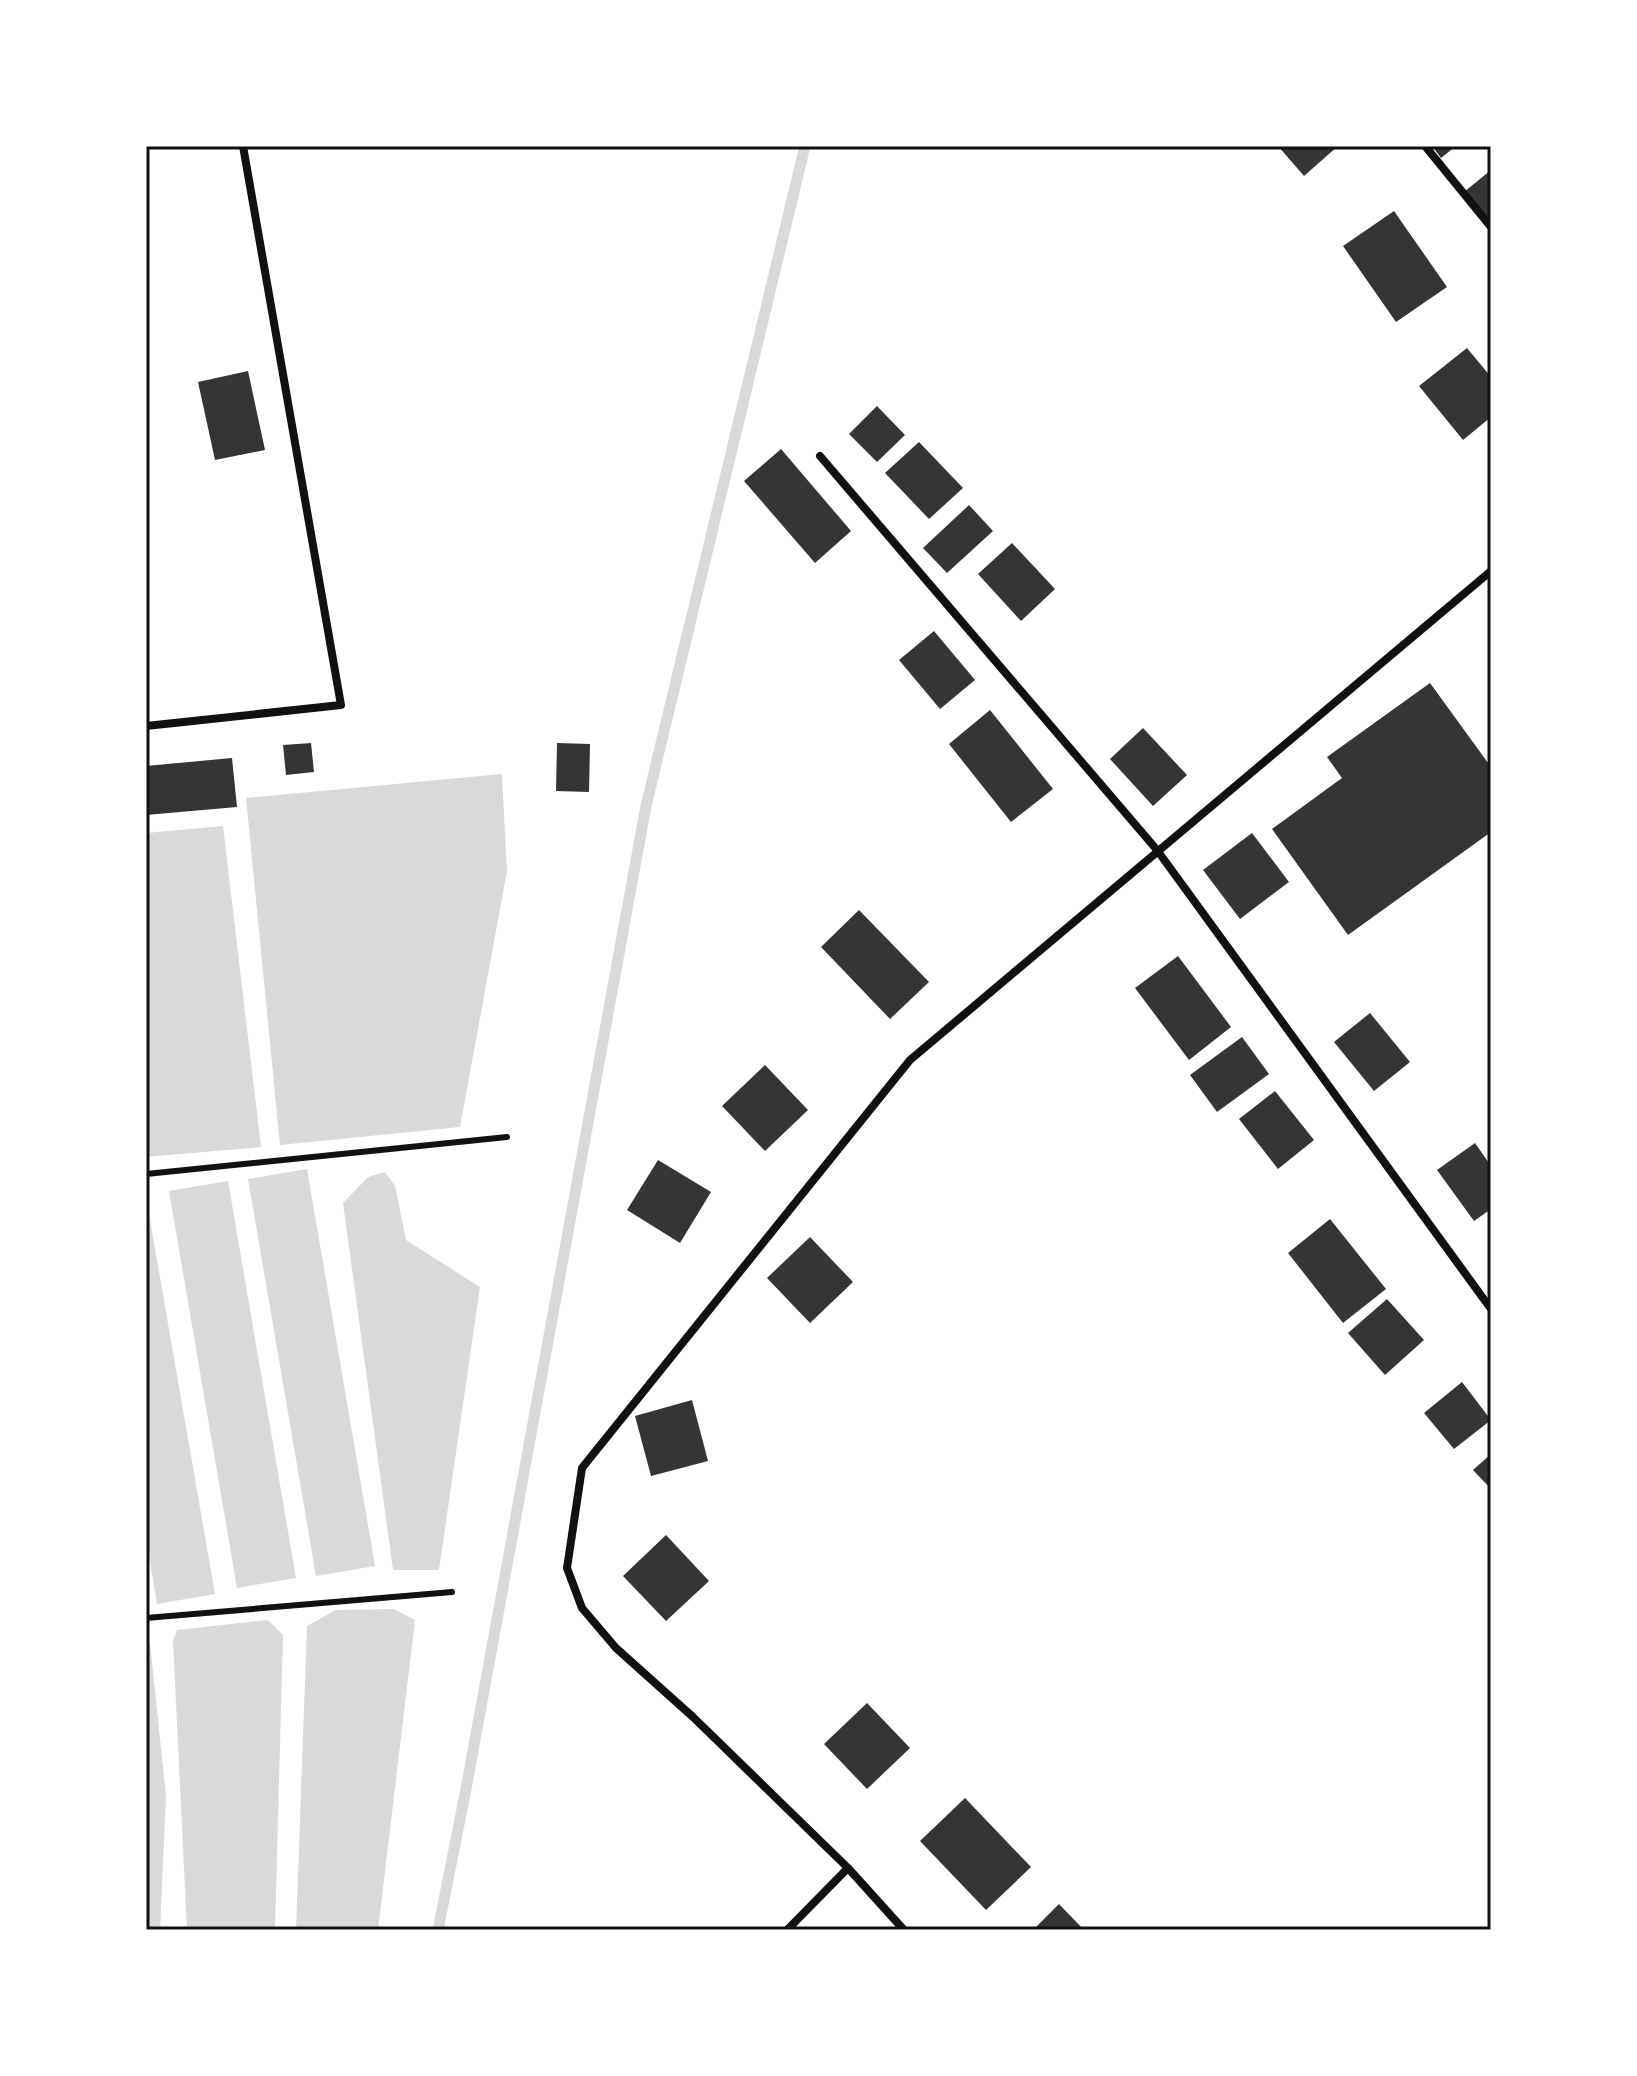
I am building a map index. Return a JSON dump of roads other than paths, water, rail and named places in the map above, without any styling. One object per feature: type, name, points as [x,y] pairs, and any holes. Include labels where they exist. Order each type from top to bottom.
[{"type":"street","points":[[146,726],[341,705],[243,146]]},
{"type":"street","points":[[1425,146],[1491,227]]},
{"type":"street","points":[[820,456],[1157,850],[1491,1309]]},
{"type":"street","points":[[904,1930],[848,1868],[693,1717],[616,1648],[582,1608],[567,1568],[582,1468],[910,1060],[1491,571]]},
{"type":"street","points":[[787,1930],[848,1868]]},
{"type":"lane","points":[[146,1174],[507,1137]]},
{"type":"lane","points":[[146,1618],[452,1592]]},
{"type":"waterway","points":[[438,1930],[646,806],[805,146]]}]
